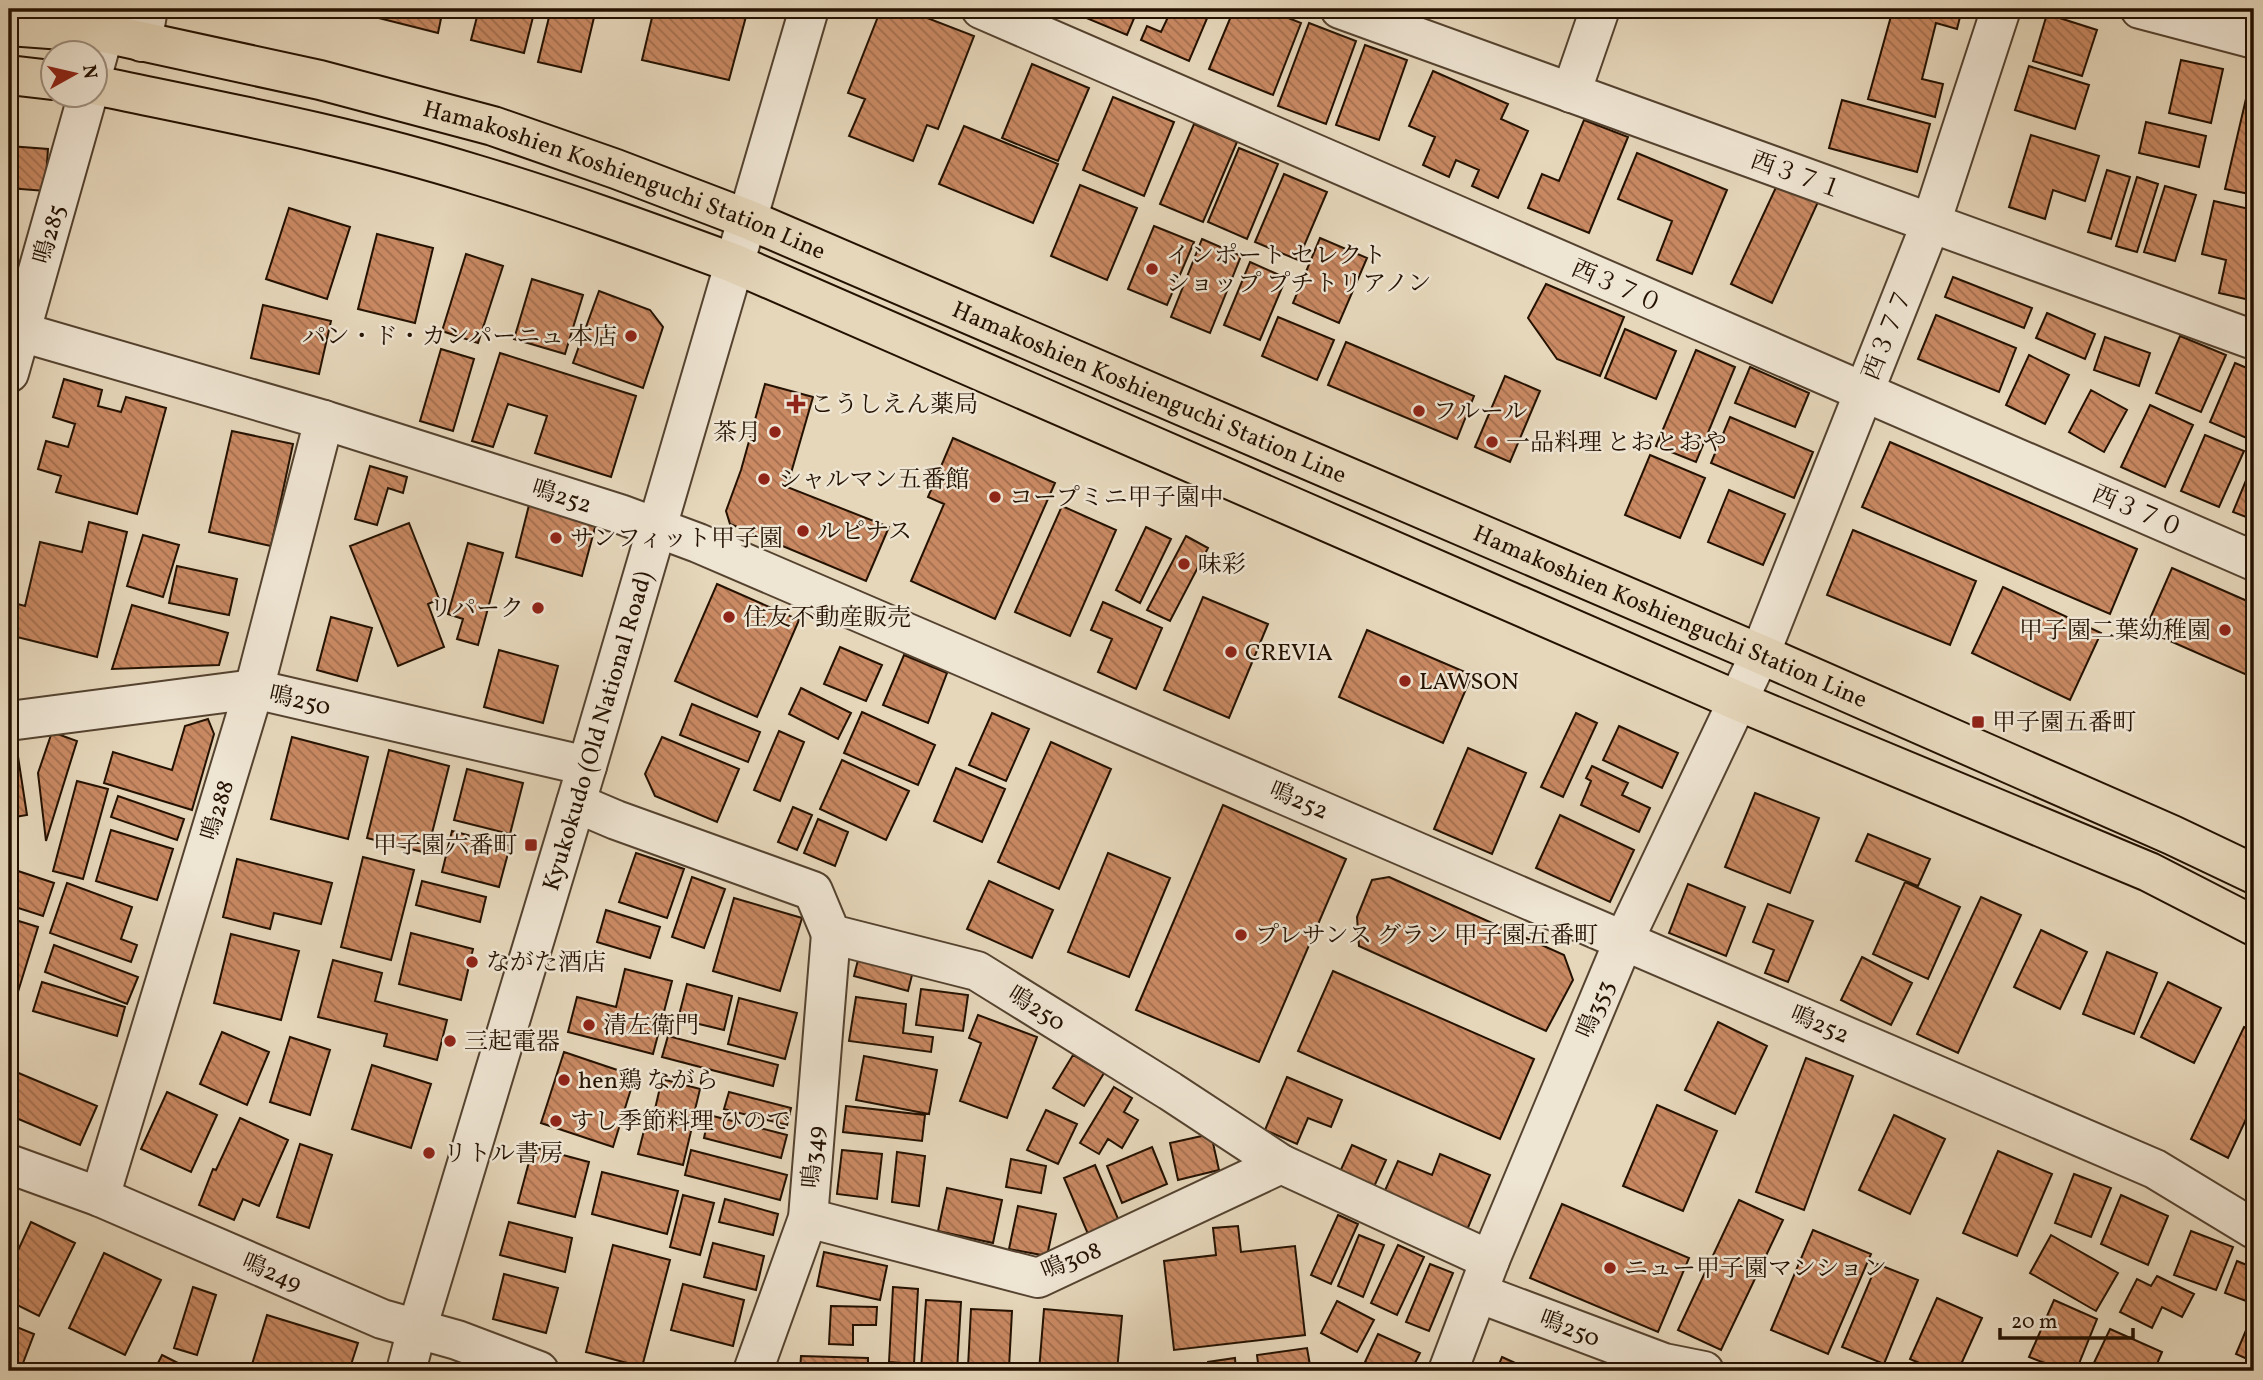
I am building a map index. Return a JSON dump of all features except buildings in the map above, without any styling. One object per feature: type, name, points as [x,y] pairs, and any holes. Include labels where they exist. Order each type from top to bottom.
[{"type":"main road","name":"Hamakoshien Koshienguchi Station Line","points":[[9,26],[104,33],[145,25],[320,80],[492,126],[616,169],[747,219],[1760,654],[2172,835],[2254,874]]},
{"type":"main road","points":[[9,75],[38,78]]},
{"type":"main road","name":"Hamakoshien Koshienguchi Station Line","points":[[108,88],[305,129],[475,174],[598,214],[733,263],[1738,701],[2149,872],[2254,926]]},
{"type":"street","name":"Kyukokudo (Old National Road)","points":[[406,1371],[809,9]]},
{"type":"street","name":"西３７０","points":[[981,9],[2254,561]]},
{"type":"street","name":"西３７１","points":[[1340,9],[2254,340]]},
{"type":"street","points":[[1571,93],[1600,9]]},
{"type":"street","name":"西３７７","points":[[1760,654],[1931,223],[2001,9]]},
{"type":"street","points":[[2140,9],[2254,39]]},
{"type":"street","points":[[103,38],[104,33]]},
{"type":"street","name":"鳴285","points":[[9,373],[15,331],[84,108]]},
{"type":"street","name":"鳴252","points":[[15,331],[324,420],[657,527],[2155,1169],[2254,1229]]},
{"type":"street","name":"鳴288","points":[[100,1197],[254,689],[324,420]]},
{"type":"street","name":"鳴353","points":[[1448,1371],[1484,1276],[1624,940],[1760,654]]},
{"type":"street","name":"鳴250","points":[[9,721],[254,689],[587,766]]},
{"type":"street","points":[[576,803],[615,820],[813,891],[831,934]]},
{"type":"street","name":"鳴250","points":[[831,934],[977,971],[1282,1164],[1484,1276],[1664,1363],[1704,1371]]},
{"type":"street","name":"鳴349","points":[[753,1371],[808,1217],[831,934]]},
{"type":"street","name":"鳴249","points":[[9,1164],[100,1197],[382,1319],[457,1340],[538,1371]]},
{"type":"street","name":"鳴308","points":[[808,1217],[1038,1278],[1282,1164]]},
{"type":"place","name":"インポート セレクト ショップ プチトリアノン","points":[[1152,269]]},
{"type":"place","name":"パン・ド・カンパーニュ 本店","points":[[631,336]]},
{"type":"place","name":"こうしえん薬局","points":[[796,404]]},
{"type":"place","name":"フルール","points":[[1419,411]]},
{"type":"place","name":"茶月","points":[[775,432]]},
{"type":"place","name":"一品料理 とおとおや","points":[[1492,442]]},
{"type":"place","name":"シャルマン五番館","points":[[764,479]]},
{"type":"place","name":"コープミニ甲子園中","points":[[995,497]]},
{"type":"place","name":"ルピナス","points":[[803,531]]},
{"type":"place","name":"サンフィット甲子園","points":[[556,538]]},
{"type":"place","name":"味彩","points":[[1184,564]]},
{"type":"place","name":"リパーク","points":[[538,608]]},
{"type":"place","name":"住友不動産販売","points":[[729,617]]},
{"type":"place","name":"甲子園二葉幼稚園","points":[[2225,630]]},
{"type":"place","name":"CREVIA","points":[[1231,652]]},
{"type":"place","name":"LAWSON","points":[[1405,681]]},
{"type":"place","name":"甲子園五番町","points":[[1978,722]]},
{"type":"place","name":"甲子園六番町","points":[[531,845]]},
{"type":"place","name":"プレサンス グラン 甲子園五番町","points":[[1241,935]]},
{"type":"place","name":"ながた酒店","points":[[472,962]]},
{"type":"place","name":"清左衛門","points":[[589,1025]]},
{"type":"place","name":"三起電器","points":[[450,1041]]},
{"type":"place","name":"hen鶏 ながら","points":[[564,1080]]},
{"type":"place","name":"すし季節料理 ひので","points":[[556,1121]]},
{"type":"place","name":"リトル書房","points":[[429,1153]]},
{"type":"place","name":"ニュー甲子園マンション","points":[[1610,1268]]}]
